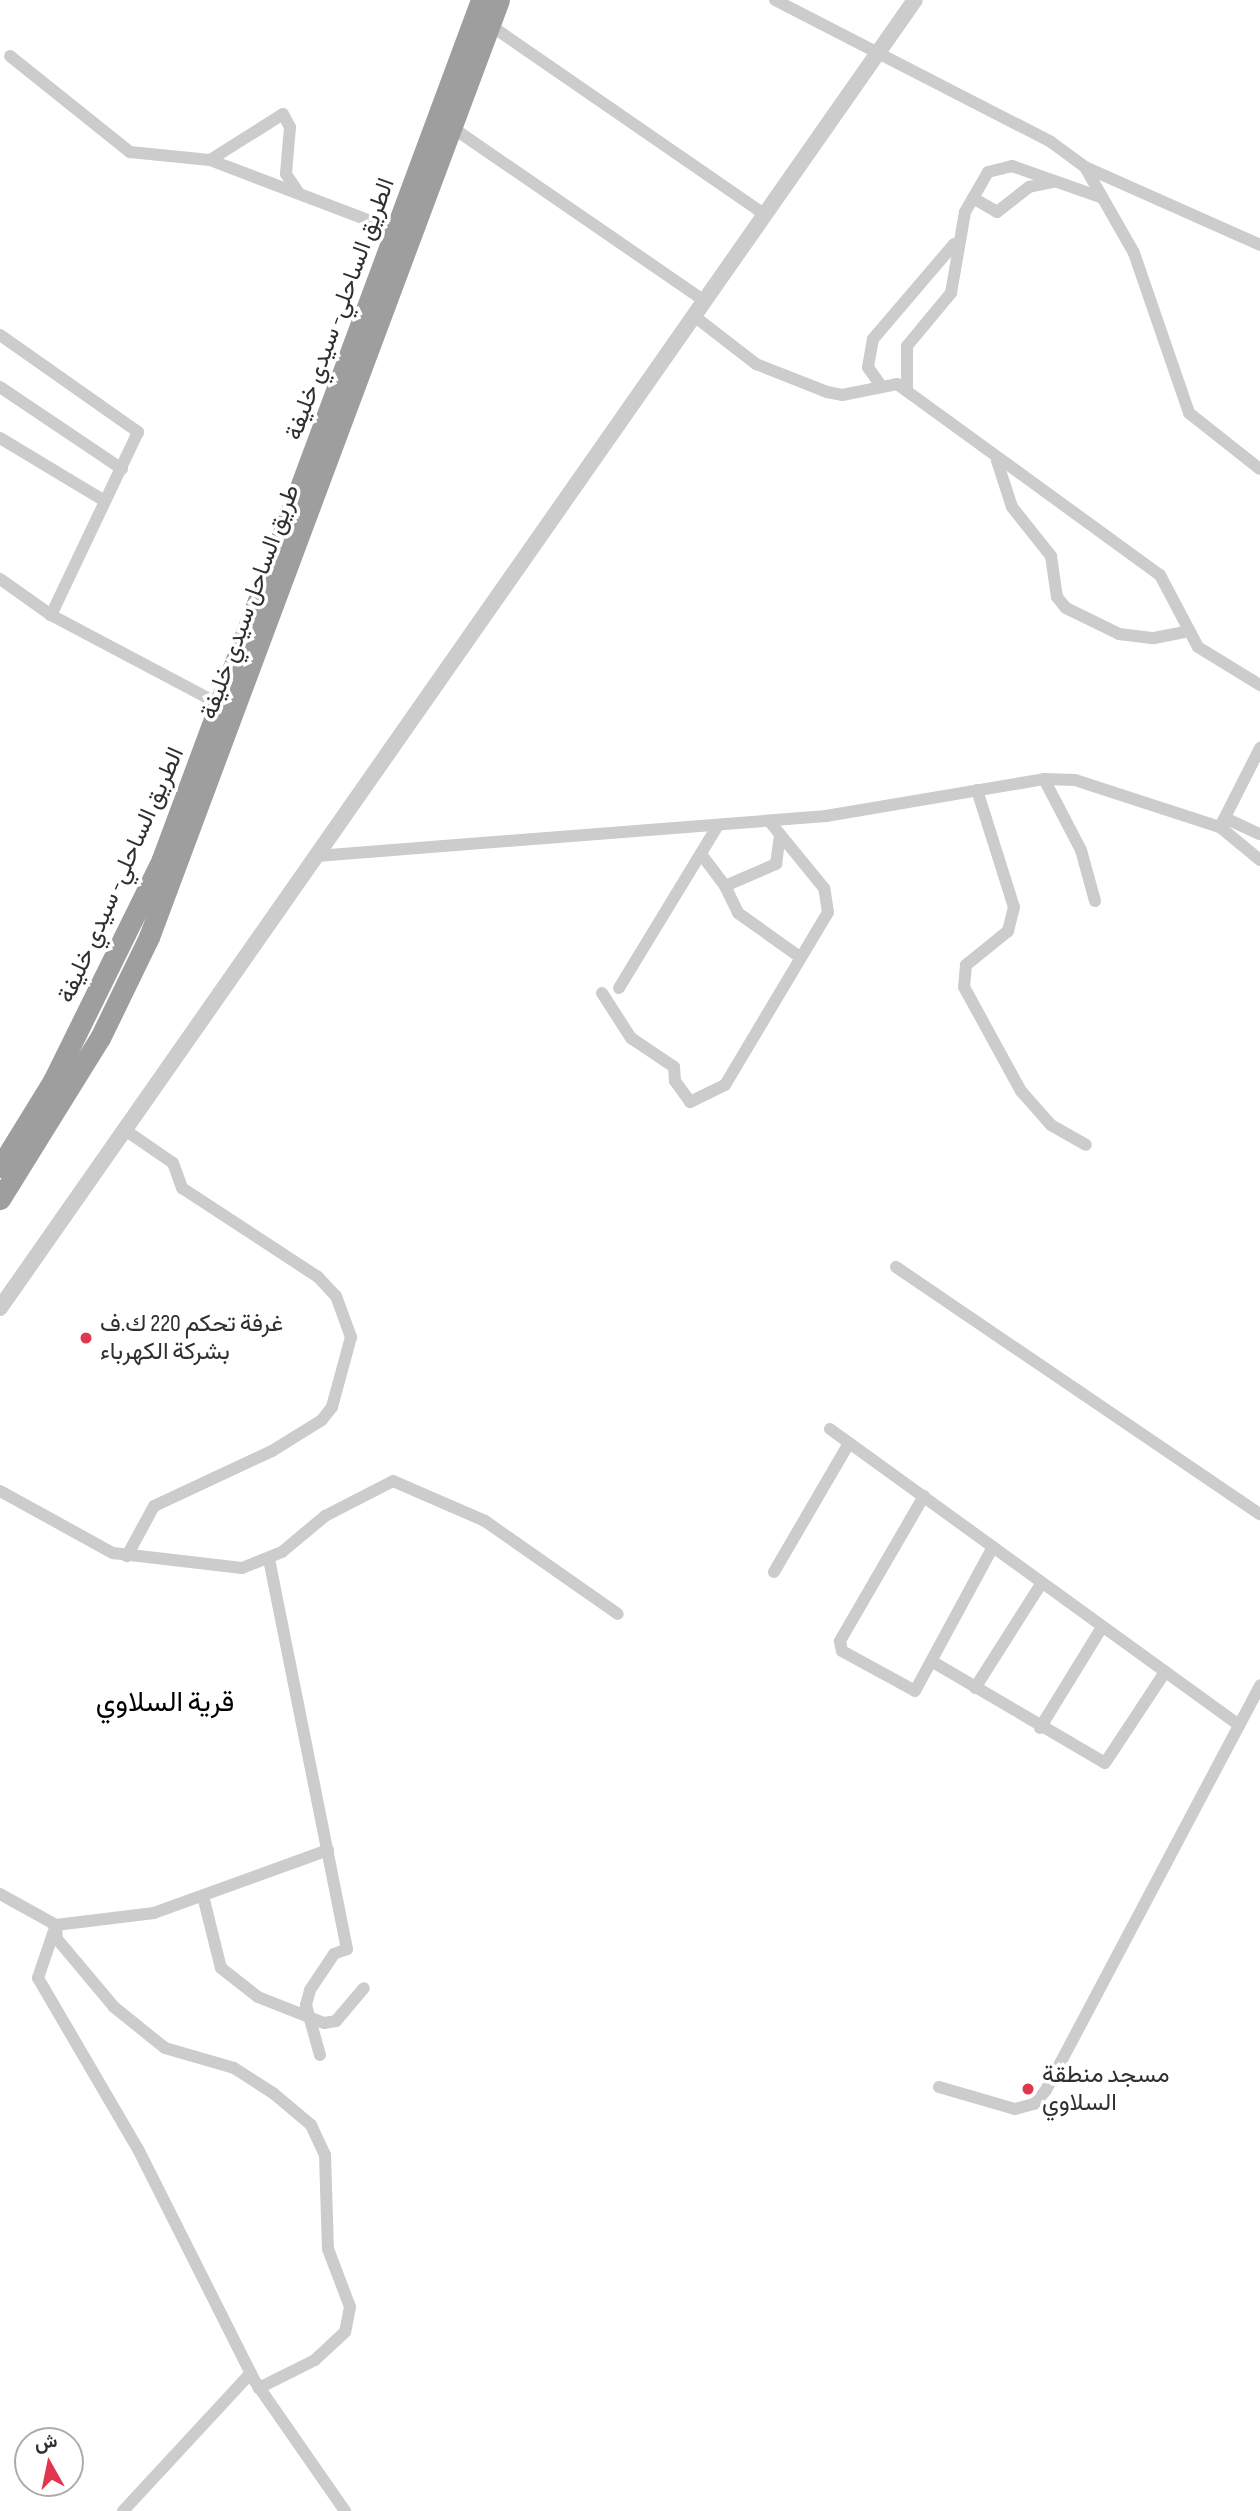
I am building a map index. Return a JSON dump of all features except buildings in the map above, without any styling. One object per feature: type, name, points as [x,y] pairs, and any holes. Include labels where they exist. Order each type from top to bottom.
[{"type":"highway","name":"الطريق الساحلي- سيدي خليفة","points":[[0,1167],[113,967],[223,706],[481,0]]},
{"type":"highway","name":"طريق الساحل سيدي خليفة","points":[[0,1199],[94,1049],[149,937],[499,0]]},
{"type":"street","points":[[775,0],[1051,142],[1085,166],[1260,244]]},
{"type":"street","points":[[0,1308],[915,0]]},
{"type":"street","points":[[490,24],[765,215]]},
{"type":"street","points":[[10,56],[130,152],[210,160],[397,230]]},
{"type":"street","points":[[210,160],[283,114],[290,127],[286,174],[298,192]]},
{"type":"street","points":[[453,128],[705,301]]},
{"type":"street","points":[[1085,166],[1100,197],[1134,253],[1189,413],[1260,469]]},
{"type":"street","points":[[907,391],[907,346],[951,293],[957,240],[972,198],[988,172],[1000,167],[1054,181],[1100,197]]},
{"type":"street","points":[[972,198],[997,212],[1029,187],[1054,181]]},
{"type":"street","points":[[879,383],[868,367],[873,339],[957,240]]},
{"type":"street","points":[[694,316],[773,372],[842,395],[879,383],[907,391],[996,461],[1160,575],[1198,647],[1260,685]]},
{"type":"street","points":[[0,335],[137,429],[137,442],[103,500],[51,615]]},
{"type":"street","points":[[0,387],[122,469]]},
{"type":"street","points":[[0,438],[103,500]]},
{"type":"street","points":[[996,461],[1012,507],[1051,556],[1057,597],[1066,608],[1119,634],[1154,638],[1189,631]]},
{"type":"street","points":[[0,579],[51,615],[223,706]]},
{"type":"street","points":[[1223,823],[1260,748]]},
{"type":"street","points":[[317,856],[770,822],[1044,779],[1075,780],[1260,834]]},
{"type":"street","points":[[1044,779],[1082,850],[1095,901]]},
{"type":"street","points":[[977,790],[1014,907],[1008,931],[966,965],[964,986],[1021,1091],[1051,1125],[1086,1145]]},
{"type":"street","points":[[602,993],[631,1038],[674,1067],[675,1081],[690,1102],[725,1085],[829,903],[770,822]]},
{"type":"street","points":[[1223,823],[1260,860]]},
{"type":"street","points":[[619,988],[717,827]]},
{"type":"street","points":[[725,887],[776,864],[780,836]]},
{"type":"street","points":[[701,854],[725,887],[738,913],[800,957]]},
{"type":"street","points":[[125,1130],[173,1163],[182,1188],[318,1277],[336,1296],[351,1337],[336,1396],[322,1420],[272,1451],[154,1506],[127,1556]]},
{"type":"street","points":[[896,1267],[1260,1514]]},
{"type":"street","points":[[830,1429],[993,1546],[1163,1675],[1239,1725]]},
{"type":"street","points":[[774,1572],[849,1443]]},
{"type":"street","points":[[0,1491],[127,1556],[224,1568],[269,1559],[325,1516],[393,1481],[485,1521],[618,1614]]},
{"type":"street","points":[[924,1496],[839,1646],[911,1693],[933,1662],[993,1546]]},
{"type":"street","points":[[269,1559],[347,1949],[334,1954],[310,1990],[311,2017],[320,2054]]},
{"type":"street","points":[[975,1688],[1041,1584]]},
{"type":"street","points":[[1040,1728],[1101,1629]]},
{"type":"street","points":[[933,1662],[1040,1728],[1105,1763],[1163,1675]]},
{"type":"street","points":[[939,2087],[1015,2109],[1040,2097],[1260,1685]]},
{"type":"street","points":[[0,1894],[56,1925],[154,1913],[328,1850]]},
{"type":"street","points":[[203,1896],[221,1968],[258,1997],[311,2017],[336,2021],[364,1988]]},
{"type":"street","points":[[56,1925],[40,1959],[40,1987],[139,2151],[259,2388],[345,2511]]},
{"type":"street","points":[[56,1925],[57,1940],[114,2007],[165,2048],[234,2068],[273,2093],[311,2125],[326,2155],[328,2249],[350,2308],[345,2332],[315,2360],[259,2388]]},
{"type":"street","points":[[123,2511],[251,2374]]},
{"type":"place","name":"غرفة تحكم 220 ك.ف بشركة الكهرباء","points":[[86,1338]]},
{"type":"place","name":"مسجد منطقة السلاوي","points":[[1028,2089]]},
{"type":"district","name":"قرية السلاوي","points":[[165,1703]]}]
